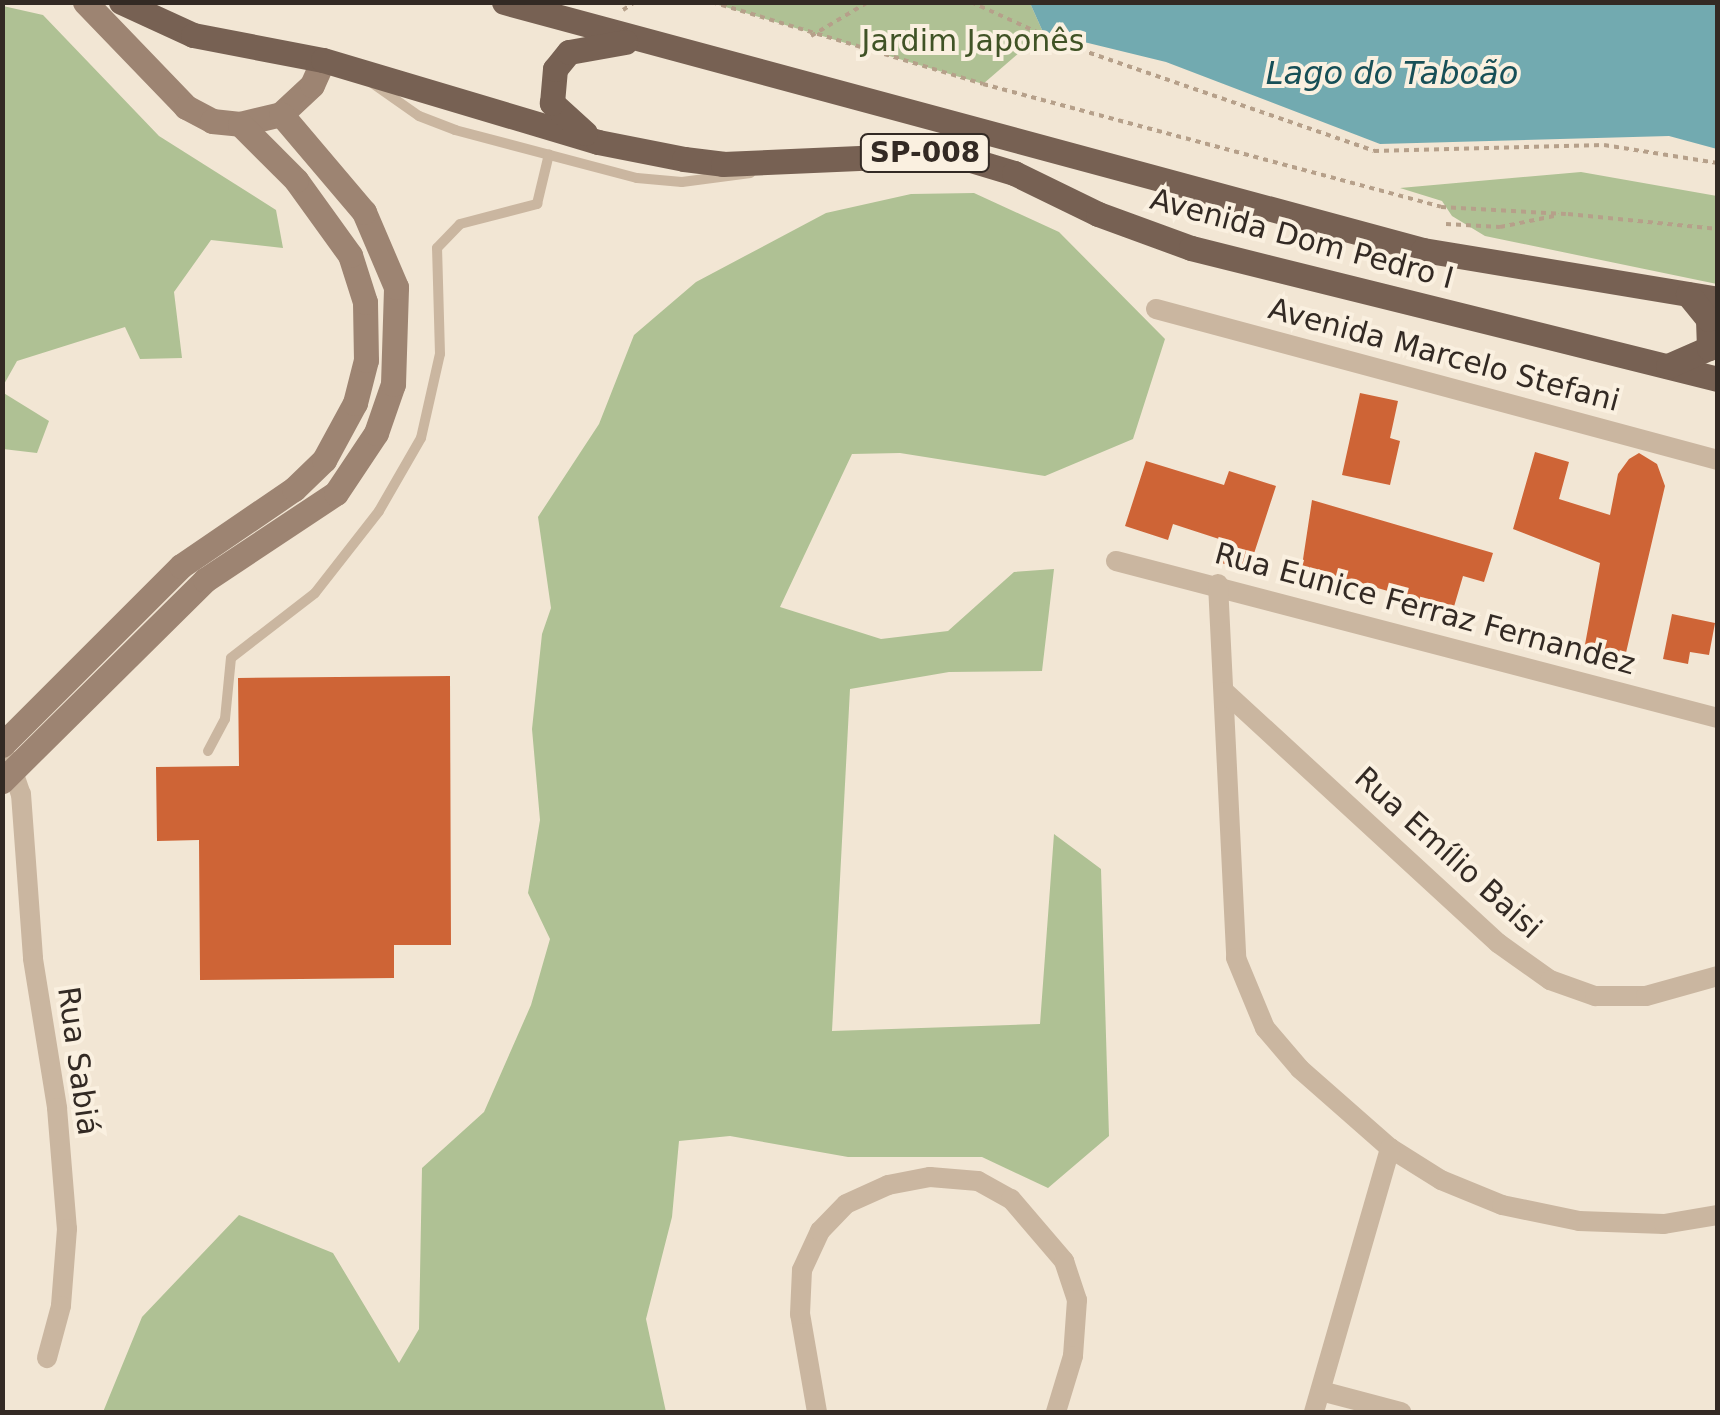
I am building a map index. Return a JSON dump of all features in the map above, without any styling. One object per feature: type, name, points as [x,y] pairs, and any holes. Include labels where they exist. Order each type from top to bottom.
[{"type":"main road","name":"Avenida Dom Pedro I","points":[[121,2],[194,34],[323,60],[598,142],[722,164],[831,155],[951,154],[1014,173],[1098,214],[1191,248],[1718,379]]},
{"type":"main road","name":"Avenida Dom Pedro I","points":[[504,2],[1424,250],[1718,300]]},
{"type":"main road","points":[[598,142],[552,103],[555,68],[584,46],[640,41]]},
{"type":"main road","points":[[1663,368],[1709,348],[1708,319],[1688,294]]},
{"type":"street","points":[[85,2],[186,107],[212,121],[240,124],[281,114],[299,102],[323,60]]},
{"type":"street","points":[[6,762],[192,591],[336,493],[376,433],[393,384],[400,334],[396,288],[364,212],[281,114]]},
{"type":"street","points":[[6,762],[181,566],[294,489],[324,460],[356,403],[366,360],[365,302],[350,255],[296,180],[240,124]]},
{"type":"street","name":"Avenida Marcelo Stefani","points":[[1156,309],[1718,460]]},
{"type":"street","name":"Rua Eunice Ferraz Fernandez","points":[[1116,561],[1218,584],[1718,718]]},
{"type":"street","points":[[1218,584],[1236,958],[1250,998],[1300,1070],[1390,1148],[1440,1180],[1502,1206],[1579,1221],[1664,1224],[1718,1214]]},
{"type":"street","name":"Rua Emílio Baisi","points":[[1225,692],[1498,944],[1550,980],[1595,996],[1646,996],[1718,976]]},
{"type":"street","name":"Rua Sabiá","points":[[6,762],[67,1229],[61,1306],[47,1358]]},
{"type":"street","points":[[1314,1412],[1390,1148]]},
{"type":"street","points":[[817,1412],[800,1314],[802,1270],[814,1244],[846,1204],[888,1185],[930,1177],[978,1181],[1011,1199],[1064,1261],[1077,1300],[1073,1356],[1056,1412]]},
{"type":"street","points":[[1321,1390],[1401,1412]]},
{"type":"lane","points":[[356,69],[419,116],[637,178],[682,182],[831,155]]},
{"type":"lane","points":[[208,751],[225,719],[230,658],[315,592],[379,511],[421,438],[440,354],[437,248],[460,224],[536,204],[549,154]]},
{"type":"path","points":[[712,2],[811,36],[1441,207],[1718,229]]},
{"type":"path","points":[[798,2],[856,2]]},
{"type":"path","points":[[811,36],[868,2]]},
{"type":"path","points":[[971,2],[1061,43],[1374,151],[1604,145],[1718,164]]},
{"type":"path","points":[[1446,224],[1500,227],[1566,214]]},
{"type":"green space","name":"Jardim Japonês","points":[[712,3],[1030,3],[1043,32],[983,84]]},
{"type":"green space","points":[[3,6],[43,15],[159,136],[276,210],[283,248],[211,240],[174,292],[182,358],[140,359],[125,327],[17,361],[3,386]]},
{"type":"green space","points":[[1581,172],[1717,196],[1717,284],[1485,236],[1452,216],[1442,201],[1400,188]]},
{"type":"green space","points":[[974,193],[1059,232],[1165,339],[1133,439],[1045,476],[900,453],[852,454],[780,607],[881,639],[948,631],[1014,572],[1054,569],[1042,671],[949,672],[850,689],[832,1031],[1040,1024],[1054,834],[1101,869],[1109,1136],[1048,1188],[982,1157],[848,1157],[730,1136],[679,1141],[672,1217],[646,1319],[666,1412],[103,1412],[142,1317],[239,1215],[333,1253],[399,1363],[419,1329],[422,1168],[484,1112],[531,1005],[550,939],[528,893],[540,820],[532,729],[542,634],[551,608],[538,517],[599,424],[634,335],[696,282],[826,213],[911,194]]},
{"type":"green space","points":[[2,392],[49,421],[37,453],[3,449]]},
{"type":"water","name":"Lago do Taboão","points":[[1030,3],[1717,3],[1717,149],[1669,136],[1380,144],[1166,62],[1043,32]]},
{"type":"building","points":[[1360,393],[1398,401],[1390,438],[1400,441],[1390,485],[1342,475]]},
{"type":"building","points":[[1535,452],[1569,462],[1559,499],[1610,515],[1618,474],[1629,459],[1639,453],[1657,464],[1665,486],[1625,657],[1584,650],[1600,563],[1513,529]]},
{"type":"building","points":[[1146,461],[1224,485],[1229,471],[1276,486],[1248,572],[1213,560],[1219,539],[1173,524],[1168,540],[1125,526]]},
{"type":"building","points":[[1312,500],[1493,553],[1484,582],[1463,576],[1453,610],[1302,566]]},
{"type":"building","points":[[1672,614],[1715,623],[1709,655],[1690,652],[1688,664],[1663,659]]},
{"type":"building","points":[[450,676],[451,945],[394,945],[394,978],[200,980],[199,840],[157,841],[156,767],[239,766],[238,678]]}]
